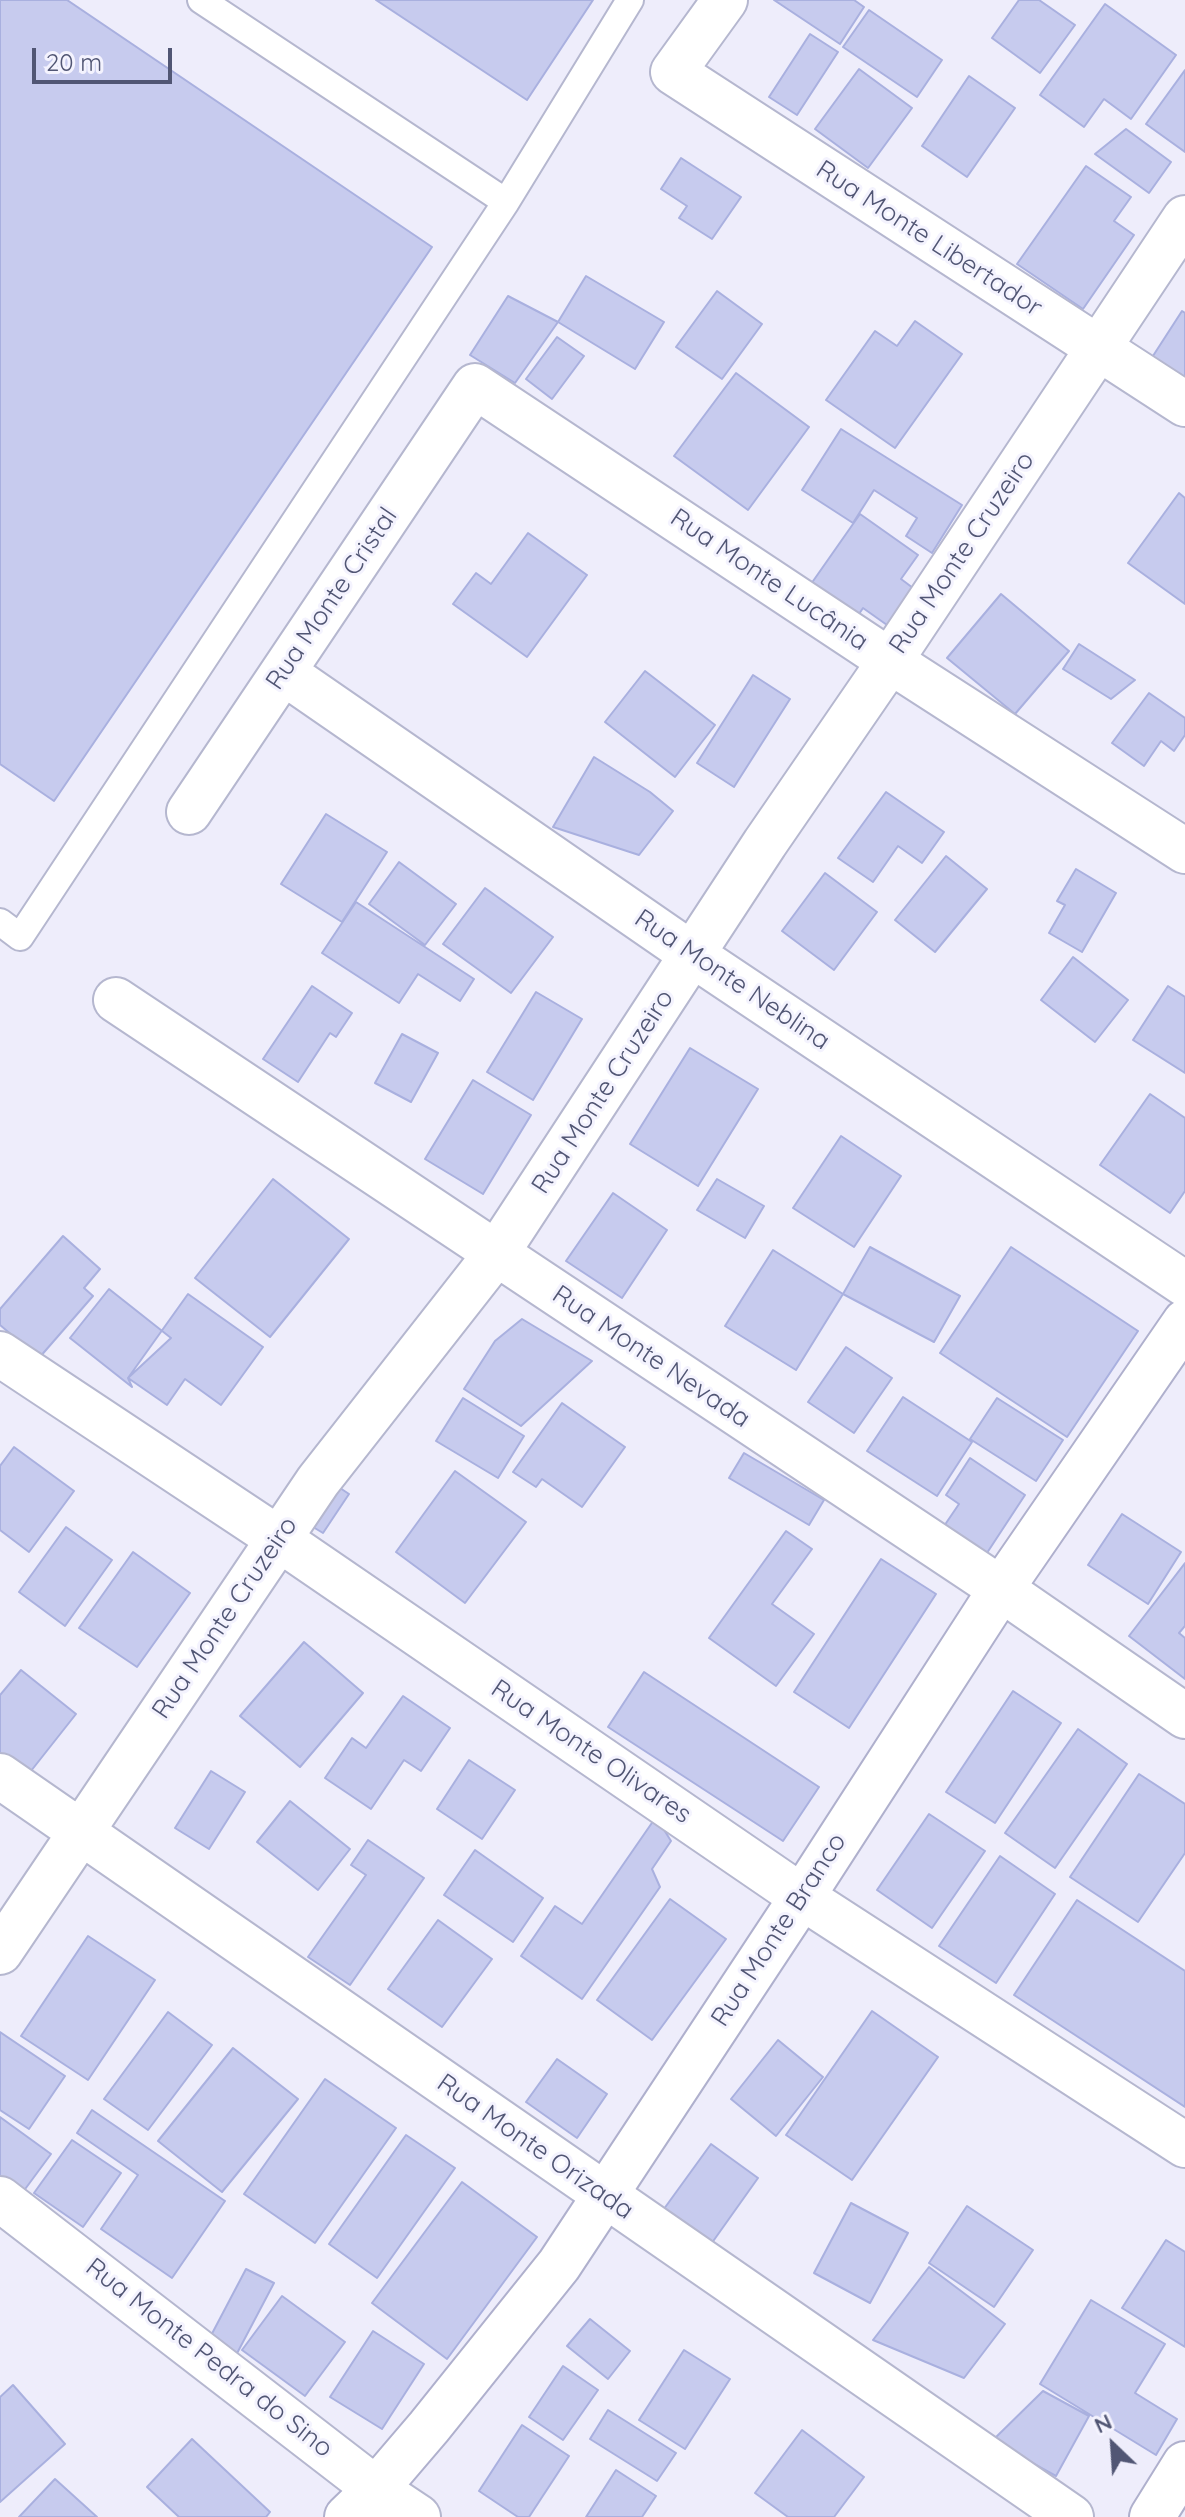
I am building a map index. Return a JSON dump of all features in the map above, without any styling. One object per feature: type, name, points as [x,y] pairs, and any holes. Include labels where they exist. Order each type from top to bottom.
[{"type":"street","name":"Rua Monte Libertador","points":[[725,0],[673,72],[1185,404]]},
{"type":"street","name":"Rua Monte Cruzeiro","points":[[0,1952],[318,1481],[496,1254],[765,843],[1185,218]]},
{"type":"street","name":"Rua Monte Lucânia","points":[[475,386],[890,661],[1185,851]]},
{"type":"street","name":"Rua Monte Cristal","points":[[189,812],[475,386]]},
{"type":"street","name":"Rua Monte Neblina","points":[[283,672],[693,955],[1185,1284]]},
{"type":"street","name":"Rua Monte Nevada","points":[[116,1000],[1001,1589],[1185,1716]]},
{"type":"street","name":"Rua Monte Branco","points":[[361,2503],[429,2427],[559,2265],[1001,1589],[1185,1322]]},
{"type":"street","name":"Rua Monte Olivares","points":[[0,1354],[279,1539],[802,1897],[1185,2145]]},
{"type":"street","name":"Rua Monte Orizada","points":[[0,1776],[1071,2517]]},
{"type":"street","name":"Rua Monte Pedra do Sino","points":[[8,2217],[361,2503],[418,2517]]},
{"type":"street","points":[[1152,2517],[1185,2464]]},
{"type":"lane","points":[[201,0],[506,202]]},
{"type":"lane","points":[[0,922],[20,937],[506,202],[630,0]]},
{"type":"building","points":[[0,0],[67,0],[432,247],[54,801],[0,764]]},
{"type":"building","points":[[376,0],[593,0],[527,100]]},
{"type":"building","points":[[774,0],[854,0],[864,7],[840,44]]},
{"type":"building","points":[[1019,0],[1039,0],[1075,25],[1040,73],[992,38]]},
{"type":"building","points":[[1105,4],[1176,55],[1131,119],[1104,99],[1084,127],[1040,95]]},
{"type":"building","points":[[869,10],[942,60],[917,97],[843,47]]},
{"type":"building","points":[[810,34],[838,52],[797,115],[769,97]]},
{"type":"building","points":[[859,69],[912,108],[868,168],[815,129]]},
{"type":"building","points":[[1185,70],[1185,152],[1146,124]]},
{"type":"building","points":[[969,76],[1015,108],[967,177],[922,146]]},
{"type":"building","points":[[1126,129],[1171,162],[1149,193],[1095,154]]},
{"type":"building","points":[[681,158],[741,197],[712,239],[679,218],[687,206],[661,189]]},
{"type":"building","points":[[1086,166],[1131,197],[1114,221],[1134,235],[1083,309],[1017,264]]},
{"type":"building","points":[[586,276],[664,322],[635,369],[558,322]]},
{"type":"building","points":[[717,291],[762,324],[722,379],[676,347]]},
{"type":"building","points":[[508,296],[558,322],[515,383],[470,355]]},
{"type":"building","points":[[1182,311],[1185,313],[1185,381],[1151,359]]},
{"type":"building","points":[[915,321],[962,354],[895,448],[826,400],[875,331],[897,346]]},
{"type":"building","points":[[557,337],[584,356],[552,399],[526,379]]},
{"type":"building","points":[[736,373],[809,427],[748,510],[674,456]]},
{"type":"building","points":[[841,429],[962,505],[932,553],[906,536],[917,518],[874,490],[853,523],[802,490]]},
{"type":"building","points":[[1179,493],[1185,498],[1185,604],[1128,563]]},
{"type":"building","points":[[860,514],[918,555],[901,579],[913,588],[887,625],[863,608],[857,617],[811,584]]},
{"type":"building","points":[[528,533],[587,575],[527,657],[453,604],[476,573],[491,584]]},
{"type":"building","points":[[1001,594],[1069,651],[1015,714],[947,658]]},
{"type":"building","points":[[1079,644],[1135,680],[1111,699],[1063,669]]},
{"type":"building","points":[[645,671],[715,725],[675,777],[605,722]]},
{"type":"building","points":[[753,675],[790,699],[734,787],[697,763]]},
{"type":"building","points":[[1149,693],[1185,718],[1185,735],[1174,751],[1161,741],[1144,766],[1112,743]]},
{"type":"building","points":[[594,757],[650,792],[673,811],[639,855],[553,827]]},
{"type":"building","points":[[886,792],[944,832],[922,863],[898,846],[873,882],[838,858]]},
{"type":"building","points":[[326,814],[387,852],[342,922],[281,884]]},
{"type":"building","points":[[946,856],[987,889],[935,952],[895,920]]},
{"type":"building","points":[[399,862],[456,904],[425,945],[369,904]]},
{"type":"building","points":[[1076,869],[1116,893],[1082,952],[1049,933],[1065,905],[1057,901]]},
{"type":"building","points":[[825,873],[877,912],[834,970],[782,931]]},
{"type":"building","points":[[485,888],[553,937],[511,993],[443,944]]},
{"type":"building","points":[[356,902],[474,979],[460,1001],[418,974],[399,1003],[322,953]]},
{"type":"building","points":[[1073,957],[1128,1000],[1095,1042],[1041,1000]]},
{"type":"building","points":[[312,986],[352,1013],[336,1037],[330,1033],[298,1082],[263,1059]]},
{"type":"building","points":[[1168,986],[1185,997],[1185,1073],[1133,1040]]},
{"type":"building","points":[[536,992],[582,1019],[533,1100],[487,1072]]},
{"type":"building","points":[[402,1034],[438,1053],[411,1102],[375,1083]]},
{"type":"building","points":[[690,1048],[758,1089],[698,1186],[630,1144]]},
{"type":"building","points":[[473,1080],[531,1115],[483,1194],[425,1159]]},
{"type":"building","points":[[1150,1094],[1185,1118],[1185,1191],[1170,1213],[1100,1165]]},
{"type":"building","points":[[841,1136],[901,1176],[854,1247],[793,1208]]},
{"type":"building","points":[[273,1179],[349,1239],[270,1337],[195,1278]]},
{"type":"building","points":[[717,1179],[764,1206],[745,1238],[697,1210]]},
{"type":"building","points":[[613,1193],[667,1230],[622,1298],[566,1261]]},
{"type":"building","points":[[63,1236],[100,1269],[84,1288],[93,1296],[39,1358],[0,1325],[0,1309]]},
{"type":"building","points":[[870,1247],[960,1296],[934,1342],[843,1294]]},
{"type":"building","points":[[1011,1247],[1138,1331],[1067,1437],[940,1353]]},
{"type":"building","points":[[773,1250],[843,1294],[796,1370],[725,1326]]},
{"type":"building","points":[[109,1289],[171,1338],[128,1378],[132,1387],[70,1338]]},
{"type":"building","points":[[188,1294],[263,1347],[221,1405],[185,1379],[167,1405],[128,1378]]},
{"type":"building","points":[[522,1319],[592,1361],[521,1426],[464,1389],[495,1341]]},
{"type":"building","points":[[846,1347],[892,1378],[854,1433],[808,1402]]},
{"type":"building","points":[[903,1397],[972,1442],[937,1496],[867,1451]]},
{"type":"building","points":[[463,1398],[524,1436],[498,1478],[436,1441]]},
{"type":"building","points":[[997,1398],[1063,1440],[1036,1481],[970,1439]]},
{"type":"building","points":[[562,1403],[625,1447],[582,1507],[542,1479],[536,1487],[513,1472]]},
{"type":"building","points":[[14,1447],[74,1491],[29,1552],[0,1530],[0,1466]]},
{"type":"building","points":[[744,1453],[824,1500],[809,1525],[729,1478]]},
{"type":"building","points":[[970,1458],[1025,1495],[983,1559],[940,1532],[959,1504],[946,1495]]},
{"type":"building","points":[[455,1471],[526,1522],[465,1603],[396,1552]]},
{"type":"building","points":[[334,1484],[349,1494],[323,1533],[308,1524]]},
{"type":"building","points":[[1122,1514],[1181,1552],[1148,1604],[1088,1565]]},
{"type":"building","points":[[66,1527],[112,1560],[65,1626],[19,1592]]},
{"type":"building","points":[[786,1531],[812,1549],[772,1604],[814,1634],[776,1686],[709,1638]]},
{"type":"building","points":[[133,1552],[190,1593],[137,1667],[79,1628]]},
{"type":"building","points":[[881,1559],[936,1594],[849,1728],[794,1692]]},
{"type":"building","points":[[1185,1563],[1185,1626],[1179,1633],[1185,1638],[1185,1679],[1129,1636]]},
{"type":"building","points":[[304,1642],[363,1693],[300,1767],[240,1716]]},
{"type":"building","points":[[21,1670],[76,1714],[27,1776],[0,1754],[0,1695]]},
{"type":"building","points":[[644,1672],[819,1787],[783,1841],[608,1727]]},
{"type":"building","points":[[1013,1691],[1061,1723],[995,1823],[946,1792]]},
{"type":"building","points":[[403,1696],[450,1728],[421,1771],[404,1760],[371,1809],[325,1778],[352,1738],[366,1748]]},
{"type":"building","points":[[1078,1729],[1127,1764],[1055,1868],[1005,1833]]},
{"type":"building","points":[[469,1760],[515,1790],[482,1839],[437,1809]]},
{"type":"building","points":[[211,1771],[245,1792],[209,1849],[175,1828]]},
{"type":"building","points":[[1139,1774],[1185,1804],[1185,1853],[1138,1922],[1070,1877]]},
{"type":"building","points":[[290,1801],[350,1849],[318,1890],[257,1842]]},
{"type":"building","points":[[929,1814],[985,1851],[932,1928],[877,1890]]},
{"type":"building","points":[[656,1817],[671,1841],[652,1869],[660,1887],[582,1999],[521,1956],[555,1906],[582,1924]]},
{"type":"building","points":[[368,1840],[424,1878],[350,1985],[308,1957],[366,1875],[351,1865]]},
{"type":"building","points":[[475,1850],[543,1898],[513,1942],[444,1895]]},
{"type":"building","points":[[1000,1856],[1055,1894],[996,1983],[939,1946]]},
{"type":"building","points":[[670,1899],[726,1939],[652,2040],[597,2000]]},
{"type":"building","points":[[1077,1900],[1185,1971],[1185,2107],[1014,1995]]},
{"type":"building","points":[[438,1920],[492,1959],[442,2027],[388,1989]]},
{"type":"building","points":[[88,1936],[155,1980],[88,2080],[21,2036]]},
{"type":"building","points":[[872,2011],[938,2057],[852,2180],[786,2135]]},
{"type":"building","points":[[168,2012],[212,2045],[148,2130],[104,2099]]},
{"type":"building","points":[[0,2032],[65,2076],[29,2129],[0,2110]]},
{"type":"building","points":[[778,2040],[823,2077],[776,2136],[731,2099]]},
{"type":"building","points":[[233,2048],[298,2099],[222,2192],[158,2141]]},
{"type":"building","points":[[557,2059],[607,2094],[577,2138],[526,2102]]},
{"type":"building","points":[[325,2079],[396,2128],[315,2243],[244,2194]]},
{"type":"building","points":[[92,2110],[225,2201],[172,2278],[101,2229],[138,2175],[77,2133]]},
{"type":"building","points":[[0,2117],[51,2154],[20,2196],[0,2182]]},
{"type":"building","points":[[406,2135],[455,2168],[377,2278],[329,2244]]},
{"type":"building","points":[[72,2140],[121,2173],[83,2227],[34,2193]]},
{"type":"building","points":[[711,2144],[758,2178],[709,2247],[661,2213]]},
{"type":"building","points":[[462,2182],[537,2237],[447,2359],[372,2303]]},
{"type":"building","points":[[851,2203],[908,2233],[870,2303],[814,2273]]},
{"type":"building","points":[[967,2206],[1033,2250],[994,2307],[929,2263]]},
{"type":"building","points":[[1166,2240],[1185,2252],[1185,2347],[1122,2308]]},
{"type":"building","points":[[929,2267],[1005,2324],[964,2378],[873,2340]]},
{"type":"building","points":[[246,2269],[274,2283],[234,2359],[206,2345]]},
{"type":"building","points":[[282,2296],[345,2342],[305,2396],[242,2350]]},
{"type":"building","points":[[1091,2300],[1165,2344],[1135,2393],[1177,2419],[1156,2455],[1040,2384]]},
{"type":"building","points":[[590,2319],[630,2351],[608,2379],[567,2346]]},
{"type":"building","points":[[373,2331],[424,2364],[382,2429],[330,2397]]},
{"type":"building","points":[[684,2350],[730,2379],[685,2449],[639,2420]]},
{"type":"building","points":[[563,2366],[598,2390],[563,2440],[529,2417]]},
{"type":"building","points":[[13,2385],[65,2444],[0,2502],[0,2397]]},
{"type":"building","points":[[1043,2391],[1089,2416],[1056,2476],[992,2441]]},
{"type":"building","points":[[608,2410],[676,2453],[657,2481],[590,2439]]},
{"type":"building","points":[[522,2425],[569,2456],[529,2517],[518,2517],[479,2491]]},
{"type":"building","points":[[802,2430],[864,2477],[834,2517],[788,2517],[755,2493]]},
{"type":"building","points":[[192,2439],[270,2512],[266,2517],[179,2517],[147,2487]]},
{"type":"building","points":[[616,2470],[656,2496],[642,2517],[586,2517]]},
{"type":"building","points":[[55,2479],[97,2517],[19,2517]]}]
